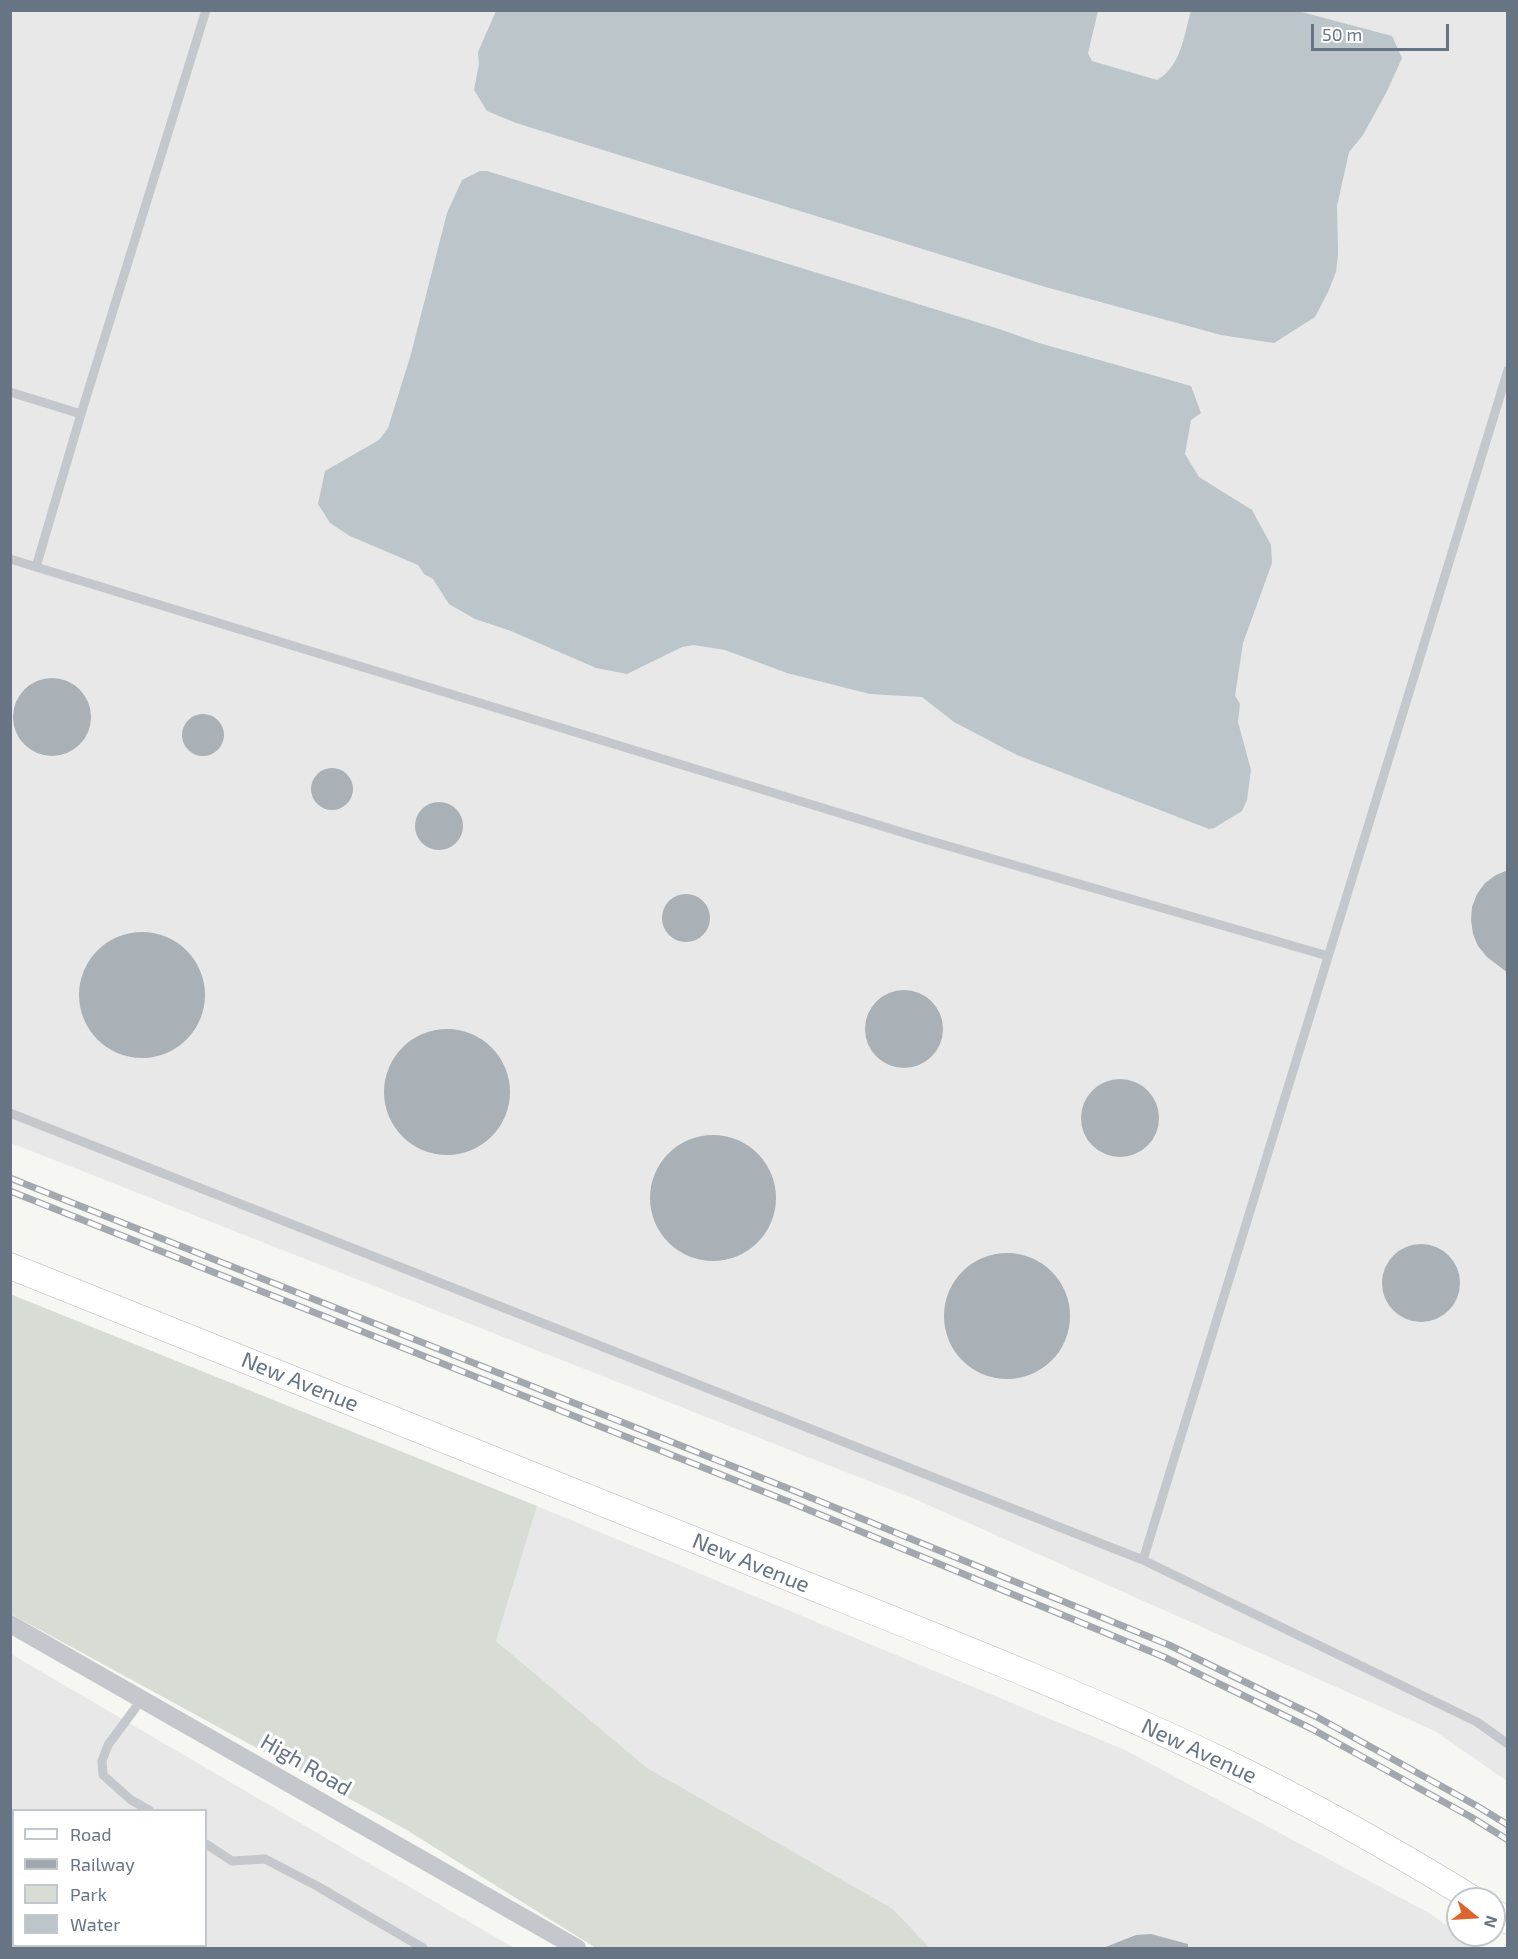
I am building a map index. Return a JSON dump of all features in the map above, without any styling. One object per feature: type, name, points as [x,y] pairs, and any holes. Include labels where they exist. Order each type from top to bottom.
[{"type":"main road","name":"New Avenue","points":[[10,1266],[1029,1675],[1230,1764],[1344,1823],[1453,1887]]},
{"type":"street","name":"High Road","points":[[10,1624],[577,1948]]},
{"type":"lane","points":[[36,567],[206,10]]},
{"type":"lane","points":[[1143,1560],[1508,370]]},
{"type":"lane","points":[[10,392],[81,414]]},
{"type":"lane","points":[[10,559],[924,839],[1328,956]]},
{"type":"lane","points":[[10,1113],[1143,1560],[1477,1722],[1508,1744]]},
{"type":"lane","points":[[142,1699],[108,1745],[102,1761],[103,1774],[131,1800],[147,1809]]},
{"type":"lane","points":[[207,1845],[232,1861],[265,1859],[317,1886],[423,1948]]},
{"type":"shaded area","points":[[10,11],[1507,11],[1507,1781],[1435,1731],[917,1500],[11,1143]]},
{"type":"shaded area","points":[[537,1506],[1125,1750],[1429,1913],[1446,1925],[1446,1947],[1479,1948],[930,1948],[893,1909],[646,1767],[496,1641]]},
{"type":"shaded area","points":[[11,1654],[514,1948],[11,1948]]},
{"type":"green space","points":[[10,1294],[537,1506],[496,1641],[646,1767],[893,1909],[930,1948],[596,1948],[405,1829],[11,1614]]},
{"type":"water","points":[[496,11],[1098,11],[1088,53],[1092,61],[1157,80],[1165,74],[1176,59],[1191,11],[1298,11],[1392,36],[1402,58],[1363,135],[1349,152],[1337,206],[1336,272],[1328,292],[1315,317],[1274,343],[1221,335],[1042,286],[516,123],[487,111],[474,90],[479,64],[478,52]]},
{"type":"water","points":[[480,171],[487,171],[1039,343],[1191,386],[1201,413],[1191,420],[1185,454],[1199,477],[1252,510],[1271,545],[1272,563],[1243,643],[1235,696],[1240,704],[1238,722],[1251,770],[1247,800],[1242,811],[1209,829],[1017,755],[954,722],[922,697],[870,694],[787,673],[725,650],[694,645],[682,647],[627,674],[596,668],[511,631],[475,619],[449,604],[433,579],[424,574],[418,565],[350,536],[330,523],[318,504],[325,471],[379,440],[388,428],[411,354],[447,213],[462,180]]},
{"type":"building","points":[[52,678],[67,681],[80,689],[88,702],[91,717],[88,732],[80,745],[67,753],[52,756],[37,753],[24,745],[16,732],[13,717],[16,702],[24,689],[37,681]]},
{"type":"building","points":[[203,714],[218,720],[224,735],[218,750],[203,756],[188,750],[182,735],[188,720]]},
{"type":"building","points":[[332,768],[347,774],[353,789],[347,804],[332,810],[317,804],[311,789],[317,774]]},
{"type":"building","points":[[434,802],[444,802],[456,809],[463,821],[463,831],[456,843],[444,850],[434,850],[419,839],[415,831],[415,821],[426,806]]},
{"type":"building","points":[[1508,870],[1508,973],[1487,957],[1478,946],[1471,920],[1472,907],[1485,883]]},
{"type":"building","points":[[681,894],[691,894],[703,901],[710,913],[710,923],[703,935],[691,942],[681,942],[666,931],[662,923],[662,913],[673,898]]},
{"type":"building","points":[[142,932],[166,937],[186,951],[200,971],[205,995],[200,1019],[186,1039],[166,1053],[142,1058],[118,1053],[98,1039],[84,1019],[79,995],[84,971],[98,951],[118,937]]},
{"type":"building","points":[[904,990],[919,993],[932,1001],[940,1014],[943,1029],[940,1044],[932,1057],[919,1065],[904,1068],[889,1065],[876,1057],[868,1044],[865,1029],[868,1014],[876,1001],[889,993]]},
{"type":"building","points":[[447,1029],[471,1034],[491,1048],[505,1068],[510,1092],[505,1116],[491,1136],[471,1150],[447,1155],[423,1150],[403,1136],[389,1116],[384,1092],[389,1068],[403,1048],[423,1034]]},
{"type":"building","points":[[1120,1079],[1135,1082],[1148,1090],[1156,1103],[1159,1118],[1156,1133],[1148,1146],[1135,1154],[1120,1157],[1105,1154],[1092,1146],[1084,1133],[1081,1118],[1084,1103],[1092,1090],[1105,1082]]},
{"type":"building","points":[[713,1135],[737,1140],[757,1154],[771,1174],[776,1198],[771,1222],[757,1242],[737,1256],[713,1261],[689,1256],[669,1242],[655,1222],[650,1198],[655,1174],[669,1154],[689,1140]]},
{"type":"building","points":[[1421,1244],[1436,1247],[1449,1255],[1457,1268],[1460,1283],[1457,1298],[1449,1311],[1436,1319],[1421,1322],[1406,1319],[1393,1311],[1385,1298],[1382,1283],[1385,1268],[1393,1255],[1406,1247]]},
{"type":"building","points":[[1007,1253],[1031,1258],[1051,1272],[1065,1292],[1070,1316],[1065,1340],[1051,1360],[1031,1374],[1007,1379],[983,1374],[963,1360],[949,1340],[944,1316],[949,1292],[963,1272],[983,1258]]},
{"type":"building","points":[[1151,1934],[1188,1944],[1188,1948],[1103,1948],[1136,1935]]},
{"type":"railway","points":[[10,1178],[797,1492],[1169,1645],[1317,1717],[1508,1825]]},
{"type":"railway","points":[[10,1191],[792,1503],[1164,1657],[1312,1729],[1508,1840]]}]
